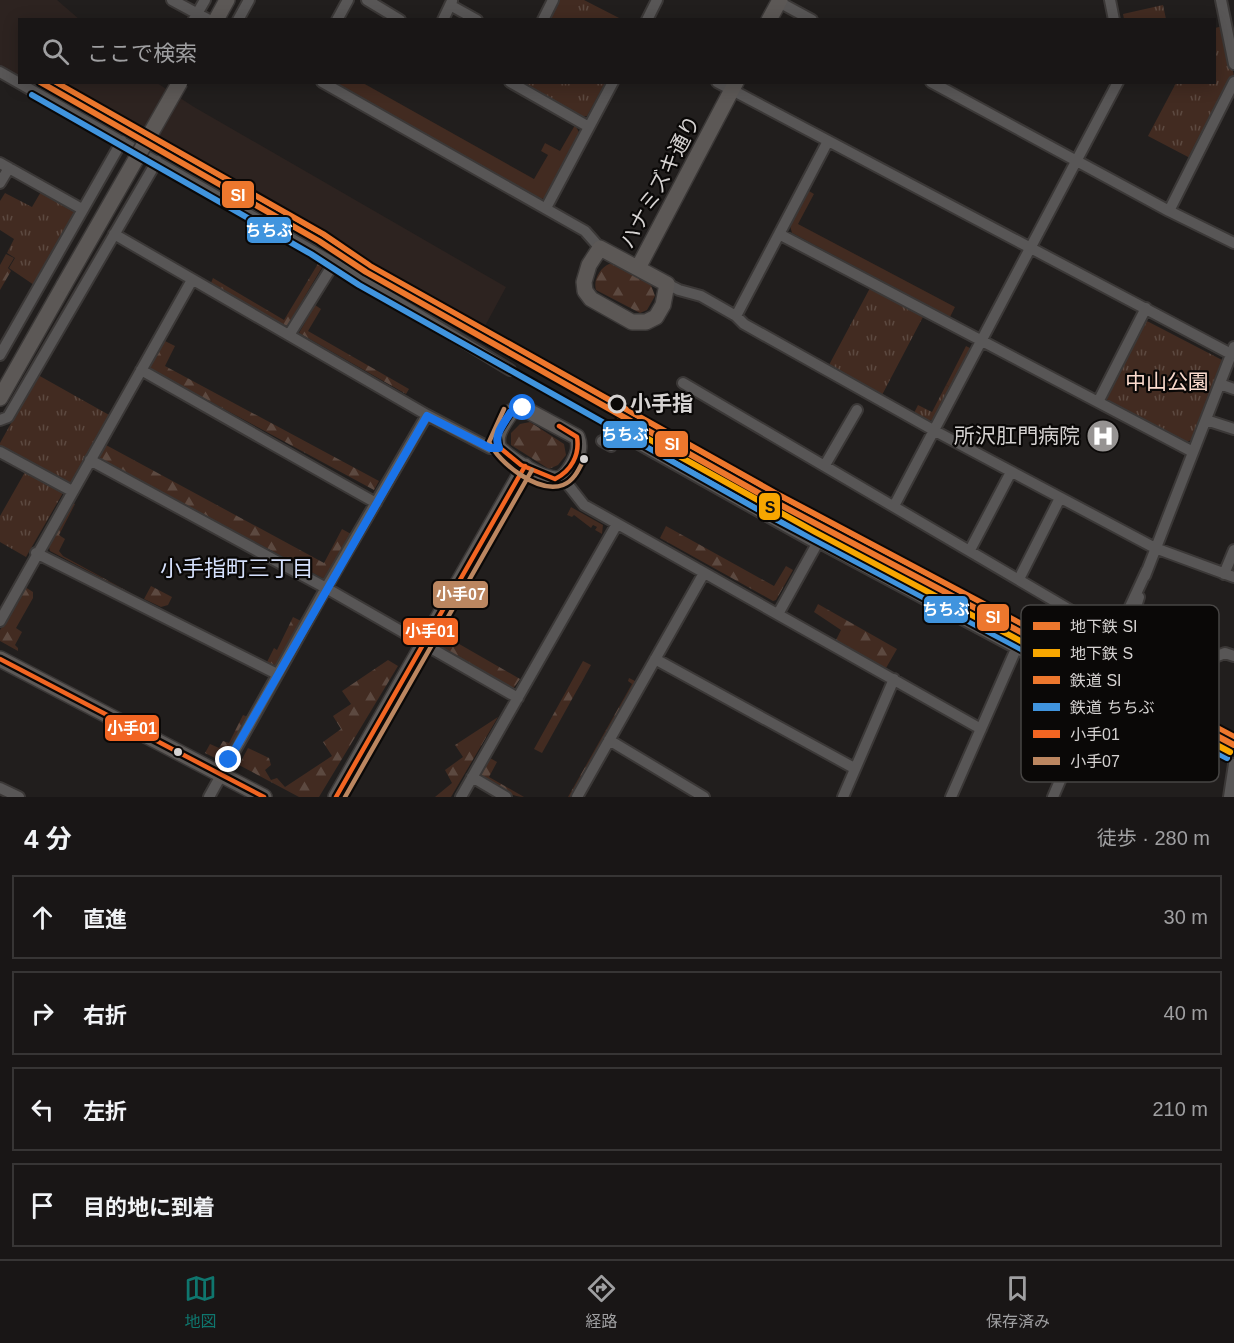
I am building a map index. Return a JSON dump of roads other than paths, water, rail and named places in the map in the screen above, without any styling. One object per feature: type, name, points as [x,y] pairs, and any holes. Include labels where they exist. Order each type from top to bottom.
[{"type":"street","points":[[172,0],[195,16],[205,0]]},
{"type":"street","points":[[217,18],[227,0]]},
{"type":"street","points":[[239,18],[249,0]]},
{"type":"street","points":[[338,18],[348,0]]},
{"type":"street","points":[[367,0],[397,18]]},
{"type":"street","points":[[544,18],[553,0]]},
{"type":"street","points":[[648,18],[657,0]]},
{"type":"street","points":[[1110,0],[1114,18]]},
{"type":"street","points":[[1221,0],[1230,25],[1234,64]]},
{"type":"street","points":[[770,18],[779,1],[809,18]]},
{"type":"street","points":[[444,18],[449,2],[474,18]]},
{"type":"street","points":[[0,72],[18,82]]},
{"type":"street","points":[[1169,211],[1234,82]]},
{"type":"street","points":[[21,84],[334,263],[510,370]]},
{"type":"street","points":[[0,398],[179,84]]},
{"type":"street","points":[[326,84],[585,231],[600,248],[685,293],[701,296],[736,316],[744,324],[935,431],[1155,548],[1229,575],[1234,550]]},
{"type":"street","points":[[514,84],[589,127]]},
{"type":"street","points":[[546,208],[612,84]]},
{"type":"street","points":[[935,84],[1169,211],[1234,243]]},
{"type":"street","points":[[894,506],[1117,84]]},
{"type":"street","points":[[734,86],[828,141],[1146,308],[1232,350],[1155,548],[1137,605]]},
{"type":"street","name":"ハナミズキ通り","points":[[638,268],[734,86]]},
{"type":"street","points":[[0,355],[122,141]]},
{"type":"street","points":[[736,316],[828,141]]},
{"type":"street","points":[[0,420],[8,417],[157,161]]},
{"type":"street","points":[[0,183],[4,165],[82,209]]},
{"type":"street","points":[[114,234],[427,416],[490,448],[499,448]]},
{"type":"street","points":[[779,234],[1193,452]]},
{"type":"street","points":[[600,248],[589,266],[584,282],[585,291],[591,299],[632,322],[646,322],[656,317],[663,305],[667,284]]},
{"type":"street","points":[[289,336],[334,263]]},
{"type":"street","points":[[0,621],[36,553],[192,280]]},
{"type":"street","points":[[1098,402],[1146,308]]},
{"type":"street","points":[[141,370],[376,503]]},
{"type":"street","points":[[683,383],[1062,605]]},
{"type":"street","points":[[1220,384],[1234,389]]},
{"type":"street","points":[[514,409],[529,409],[576,437],[580,444],[577,456],[562,477],[555,480],[544,477],[525,466],[499,448],[496,441],[514,409]]},
{"type":"street","points":[[825,465],[857,410]]},
{"type":"street","points":[[209,797],[326,588],[427,416]]},
{"type":"street","points":[[1206,420],[1234,429]]},
{"type":"street","points":[[626,437],[817,544],[818,542],[1021,652]]},
{"type":"street","points":[[602,441],[611,446],[614,440]]},
{"type":"street","points":[[0,452],[72,491]]},
{"type":"street","points":[[90,460],[326,588],[518,698]]},
{"type":"street","points":[[336,797],[525,466]]},
{"type":"street","points":[[970,550],[1011,472]]},
{"type":"street","points":[[562,477],[584,505],[981,729]]},
{"type":"street","points":[[1019,579],[1060,498]]},
{"type":"street","points":[[461,797],[617,524]]},
{"type":"street","points":[[778,614],[817,544]]},
{"type":"street","points":[[36,553],[277,674]]},
{"type":"street","points":[[1131,605],[1147,570]]},
{"type":"street","points":[[577,797],[704,573]]},
{"type":"street","points":[[951,797],[1016,649]]},
{"type":"street","points":[[1219,655],[1225,653],[1234,656]]},
{"type":"street","points":[[0,659],[264,797]]},
{"type":"street","points":[[655,659],[854,768]]},
{"type":"street","points":[[843,797],[894,679]]},
{"type":"street","points":[[609,740],[704,797]]},
{"type":"street","points":[[1229,797],[1234,764]]},
{"type":"street","points":[[471,777],[506,797]]},
{"type":"street","points":[[1053,797],[1059,782]]},
{"type":"street","points":[[0,788],[19,797]]},
{"type":"tunnel","points":[[614,440],[618,432],[626,437]]},
{"type":"metro line","name":"SI","points":[[44,84],[319,241],[366,272],[773,501],[1021,632]]},
{"type":"metro line","name":"S","points":[[618,422],[815,532],[1021,641]]},
{"type":"metro line","name":"SI","points":[[1219,737],[1234,745]]},
{"type":"metro line","name":"S","points":[[1219,746],[1230,752]]},
{"type":"rail line","name":"SI","points":[[59,84],[323,234],[370,266],[777,494],[1021,624]]},
{"type":"rail line","name":"ちちぶ","points":[[32,95],[311,254],[359,285],[766,514],[1021,649]]},
{"type":"rail line","name":"SI","points":[[1219,729],[1234,737]]},
{"type":"rail line","name":"ちちぶ","points":[[1219,754],[1227,758]]},
{"type":"place","name":"小手指","points":[[617,404]]},
{"type":"place","name":"所沢肛門病院","points":[[1103,436]]},
{"type":"district","name":"小手指町三丁目","points":[[237,568]]},
{"type":"park label","name":"中山公園","points":[[1167,382]]}]
